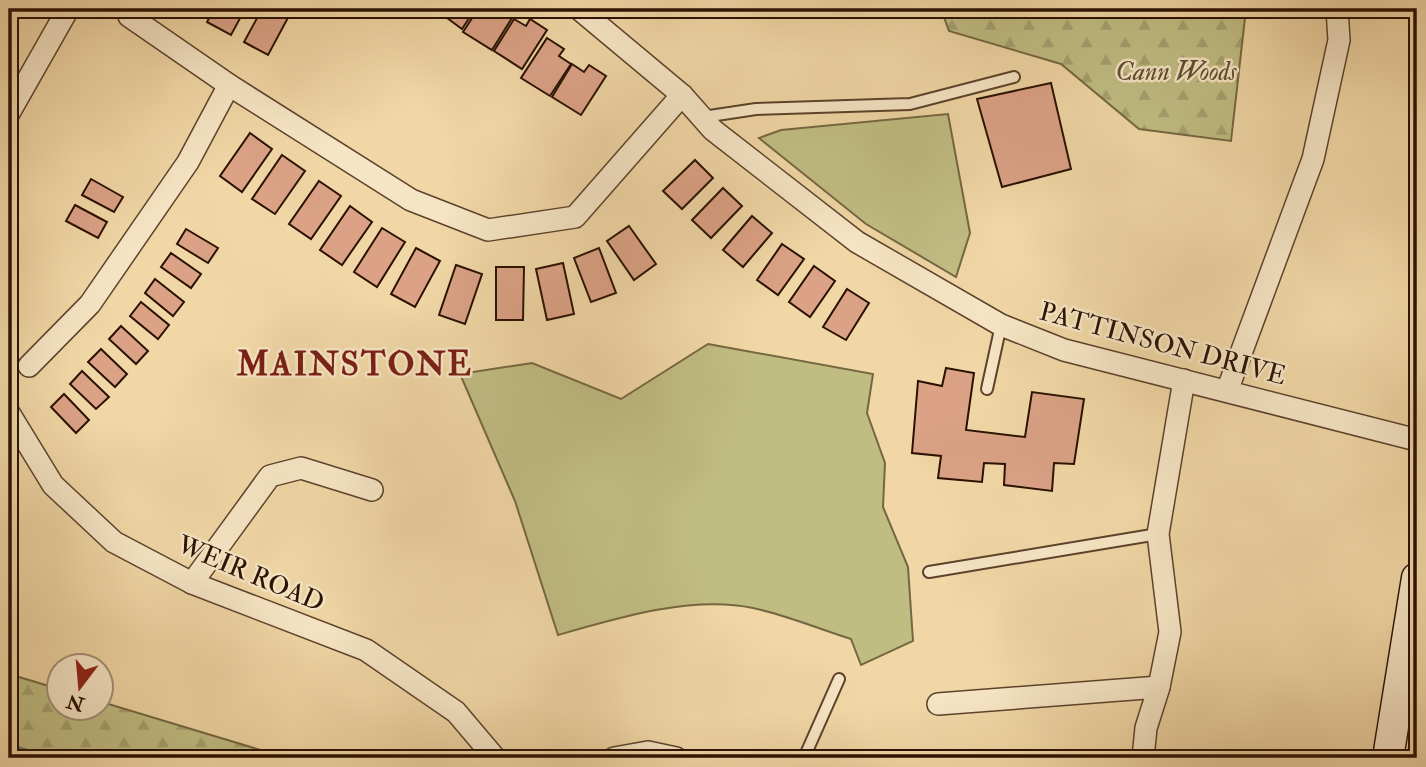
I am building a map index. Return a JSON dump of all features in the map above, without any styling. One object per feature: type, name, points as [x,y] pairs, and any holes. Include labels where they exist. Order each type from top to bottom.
[{"type":"main road","points":[[1388,758],[1417,578]]},
{"type":"street","points":[[9,113],[15,85],[68,9]]},
{"type":"street","name":"PATTINSON DRIVE","points":[[579,9],[682,95],[700,117],[857,242],[1001,326],[1064,350],[1417,440]]},
{"type":"street","points":[[1227,391],[1313,159],[1339,40],[1337,9]]},
{"type":"street","points":[[130,16],[229,85],[411,200],[488,230],[576,217],[682,95]]},
{"type":"street","points":[[29,366],[90,304],[188,162],[229,85]]},
{"type":"street","points":[[1143,758],[1146,727],[1159,687],[1170,632],[1158,534],[1184,380]]},
{"type":"street","name":"WEIR ROAD","points":[[9,413],[54,485],[114,542],[192,583],[366,650],[456,712],[495,758]]},
{"type":"street","points":[[192,583],[270,476],[301,468],[372,490]]},
{"type":"street","points":[[938,704],[1159,687]]},
{"type":"street","points":[[614,758],[648,752],[676,758]]},
{"type":"lane","points":[[700,117],[756,109],[910,104],[1014,77]]},
{"type":"lane","points":[[988,389],[1001,326]]},
{"type":"lane","points":[[929,572],[1158,534]]},
{"type":"lane","points":[[804,758],[839,679]]},
{"type":"green space","name":"Cann Woods","points":[[941,9],[1246,9],[1231,141],[1139,129],[1061,64],[949,31]]},
{"type":"green space","points":[[948,114],[970,233],[956,277],[866,224],[759,138],[781,130]]},
{"type":"green space","points":[[708,344],[873,374],[867,413],[885,463],[883,507],[908,567],[913,641],[861,665],[851,639],[753,608],[705,604],[655,610],[558,635],[515,501],[460,374],[532,363],[621,399]]},
{"type":"green space","points":[[9,674],[46,685],[46,722],[116,722],[116,706],[287,758],[9,758]]},
{"type":"building","points":[[214,9],[245,9],[231,35],[207,22]]},
{"type":"building","points":[[262,9],[280,9],[290,14],[268,55],[244,42]]},
{"type":"building","points":[[435,9],[475,9],[462,29]]},
{"type":"building","points":[[478,9],[502,9],[512,18],[492,50],[463,32]]},
{"type":"building","points":[[514,19],[526,26],[530,19],[547,30],[522,69],[494,51]]},
{"type":"building","points":[[547,38],[564,49],[559,56],[571,64],[550,96],[521,78]]},
{"type":"building","points":[[572,64],[584,72],[589,65],[606,76],[581,115],[552,97]]},
{"type":"building","points":[[1051,83],[1071,169],[1002,187],[977,99]]},
{"type":"building","points":[[250,133],[272,149],[242,192],[220,176]]},
{"type":"building","points":[[282,155],[305,171],[275,214],[252,199]]},
{"type":"building","points":[[695,160],[713,178],[682,209],[663,191]]},
{"type":"building","points":[[91,179],[123,197],[114,212],[82,195]]},
{"type":"building","points":[[319,181],[341,196],[311,239],[289,224]]},
{"type":"building","points":[[723,188],[742,206],[711,238],[692,220]]},
{"type":"building","points":[[75,205],[107,222],[98,238],[66,221]]},
{"type":"building","points":[[350,206],[372,222],[342,265],[320,250]]},
{"type":"building","points":[[752,216],[772,233],[743,267],[723,250]]},
{"type":"building","points":[[629,226],[656,264],[634,280],[607,241]]},
{"type":"building","points":[[382,228],[405,242],[377,287],[354,272]]},
{"type":"building","points":[[186,229],[218,248],[208,263],[177,244]]},
{"type":"building","points":[[782,244],[804,259],[778,295],[757,280]]},
{"type":"building","points":[[416,248],[440,261],[415,307],[391,294]]},
{"type":"building","points":[[599,248],[616,293],[591,302],[574,258]]},
{"type":"building","points":[[171,253],[201,274],[191,288],[161,267]]},
{"type":"building","points":[[563,263],[574,314],[547,320],[536,269]]},
{"type":"building","points":[[456,265],[482,274],[465,324],[439,315]]},
{"type":"building","points":[[814,266],[835,281],[810,317],[789,302]]},
{"type":"building","points":[[496,267],[524,267],[523,320],[496,320]]},
{"type":"building","points":[[155,279],[184,302],[173,316],[145,293]]},
{"type":"building","points":[[847,289],[869,303],[846,340],[823,327]]},
{"type":"building","points":[[141,302],[169,325],[158,339],[130,316]]},
{"type":"building","points":[[121,326],[148,351],[136,364],[109,339]]},
{"type":"building","points":[[101,349],[127,374],[115,387],[88,362]]},
{"type":"building","points":[[946,368],[974,373],[966,430],[1025,437],[1032,392],[1084,399],[1074,464],[1054,463],[1052,491],[1004,485],[1005,464],[984,463],[982,482],[938,478],[941,456],[912,453],[918,381],[942,386]]},
{"type":"building","points":[[82,371],[109,397],[96,409],[70,384]]},
{"type":"building","points":[[64,394],[89,420],[76,433],[51,407]]},
{"type":"waterway","points":[[9,747],[46,758]]},
{"type":"district","name":"MAINSTONE","points":[[355,363]]}]
